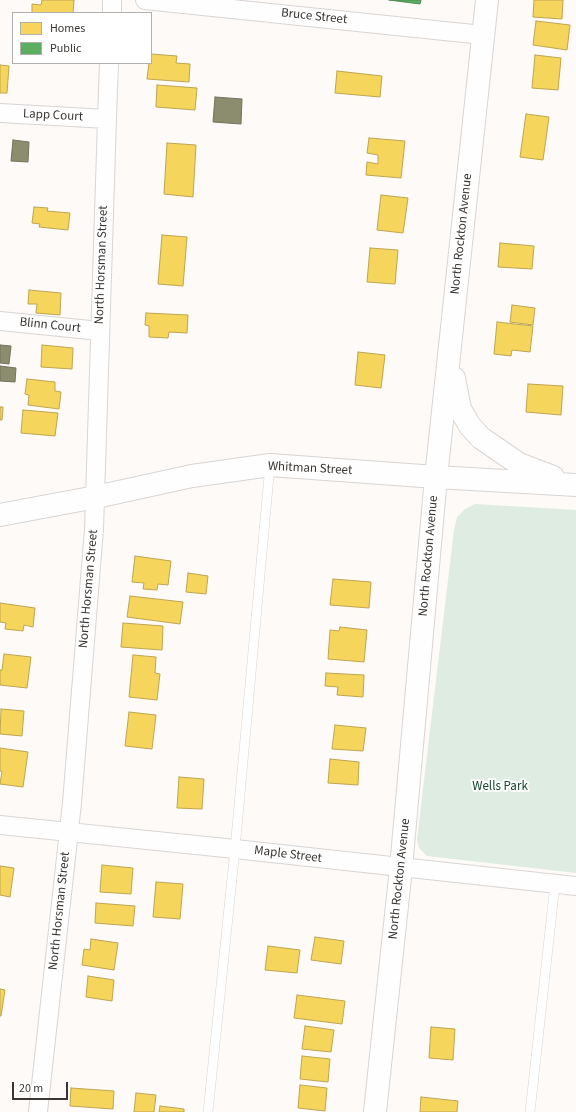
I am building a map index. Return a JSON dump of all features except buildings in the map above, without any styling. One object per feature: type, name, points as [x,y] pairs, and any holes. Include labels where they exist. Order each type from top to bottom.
[{"type":"main road","name":"North Rockton Avenue","points":[[375,1112],[401,868],[436,477],[487,0]]},
{"type":"main road","points":[[450,350],[460,409],[470,426],[481,438],[519,464],[573,485]]},
{"type":"main road","name":"Whitman Street","points":[[0,515],[96,497],[192,476],[270,465],[573,485]]},
{"type":"street","points":[[112,0],[112,12]]},
{"type":"street","name":"Bruce Street","points":[[145,0],[483,35]]},
{"type":"street","name":"North Horsman Street","points":[[38,1112],[69,833],[94,529],[109,64]]},
{"type":"street","name":"Lapp Court","points":[[0,113],[107,119]]},
{"type":"street","name":"Blinn Court","points":[[0,321],[100,331]]},
{"type":"street","name":"Maple Street","points":[[0,825],[576,886]]},
{"type":"lane","points":[[208,1112],[235,849],[270,465]]},
{"type":"lane","points":[[530,1112],[555,884]]},
{"type":"green space","name":"Wells Park","points":[[475,504],[576,510],[576,873],[427,856],[419,848],[417,839],[454,530],[457,517],[465,509]]}]
